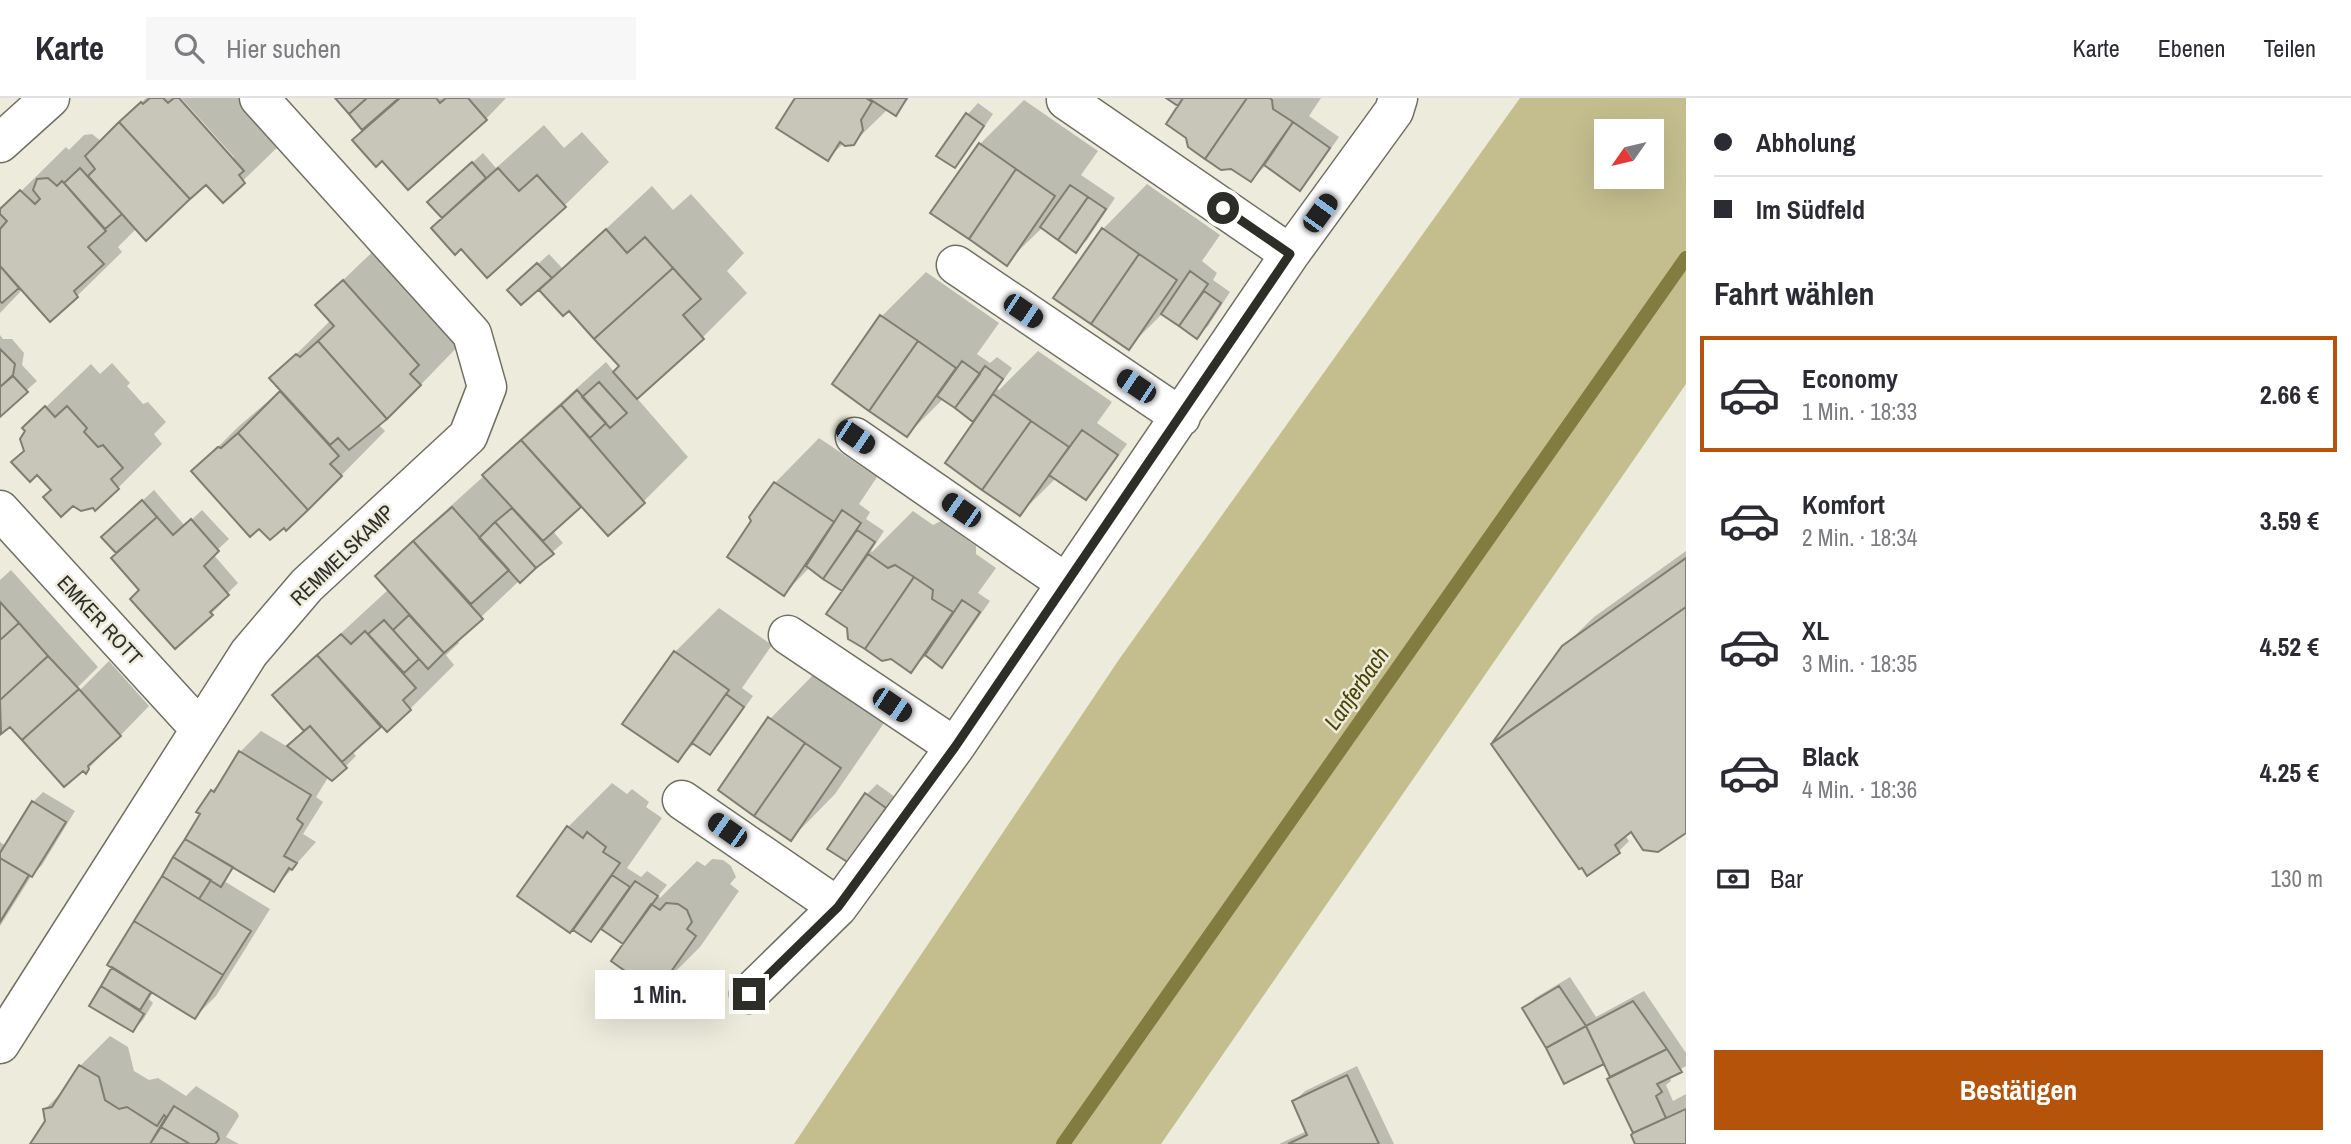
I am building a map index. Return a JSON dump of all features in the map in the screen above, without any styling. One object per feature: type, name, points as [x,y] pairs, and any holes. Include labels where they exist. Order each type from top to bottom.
[{"type":"street","points":[[0,143],[50,98]]},
{"type":"street","name":"REMMELSKAMP","points":[[0,1044],[249,653],[307,585],[468,436],[487,387],[472,334],[259,98]]},
{"type":"street","points":[[749,994],[838,907],[955,747],[1290,254],[1394,111],[1398,98]]},
{"type":"street","points":[[1066,100],[1290,254]]},
{"type":"street","points":[[956,265],[1181,417]]},
{"type":"street","points":[[855,437],[1066,583]]},
{"type":"street","name":"EMKER ROTT","points":[[0,510],[200,729]]},
{"type":"street","points":[[789,635],[955,747]]},
{"type":"street","points":[[682,800],[838,907]]},
{"type":"shaded area","points":[[1520,98],[1686,98],[1686,384],[1161,1144],[794,1144],[1120,658]]},
{"type":"building","points":[[150,98],[163,98],[168,103],[179,98],[244,171],[239,175],[245,183],[223,203],[206,185],[190,199],[119,122],[141,102],[143,104]]},
{"type":"building","points":[[335,98],[367,98],[349,114]]},
{"type":"building","points":[[367,98],[399,98],[362,130],[349,114]]},
{"type":"building","points":[[400,98],[436,98],[440,103],[446,98],[468,98],[487,120],[408,190],[382,161],[376,167],[352,140]]},
{"type":"building","points":[[795,98],[866,98],[872,102],[861,120],[863,130],[854,145],[845,146],[840,142],[828,161],[776,128]]},
{"type":"building","points":[[868,98],[907,98],[896,116]]},
{"type":"building","points":[[1166,98],[1183,98],[1178,106]]},
{"type":"building","points":[[1183,98],[1247,98],[1205,159],[1188,147],[1186,138],[1166,124]]},
{"type":"building","points":[[1247,98],[1270,98],[1273,109],[1293,122],[1251,182],[1231,169],[1221,170],[1205,159]]},
{"type":"building","points":[[966,113],[984,126],[955,168],[936,156]]},
{"type":"building","points":[[119,122],[190,199],[146,241],[88,176],[95,169],[85,156]]},
{"type":"building","points":[[1293,122],[1330,148],[1300,191],[1264,165]]},
{"type":"building","points":[[979,143],[1016,169],[969,239],[930,213]]},
{"type":"building","points":[[472,162],[486,178],[442,218],[427,202]]},
{"type":"building","points":[[80,168],[122,214],[105,229],[64,183]]},
{"type":"building","points":[[498,168],[519,191],[537,175],[566,207],[487,278],[461,249],[455,255],[431,228]]},
{"type":"building","points":[[1016,169],[1055,196],[1007,266],[969,239]]},
{"type":"building","points":[[48,178],[57,186],[62,181],[106,231],[88,247],[104,264],[74,291],[78,297],[50,322],[0,266],[0,229],[7,221],[0,214],[0,209],[20,190],[35,204],[40,199],[33,190],[37,179]]},
{"type":"building","points":[[1070,185],[1088,197],[1058,240],[1040,227]]},
{"type":"building","points":[[1088,197],[1106,209],[1076,253],[1058,240]]},
{"type":"building","points":[[1102,228],[1139,254],[1091,324],[1053,298]]},
{"type":"building","points":[[606,229],[627,253],[645,237],[673,268],[594,339],[569,311],[563,316],[539,290]]},
{"type":"building","points":[[1139,254],[1177,280],[1129,350],[1091,324]]},
{"type":"building","points":[[537,263],[552,278],[521,305],[507,290]]},
{"type":"building","points":[[0,266],[19,288],[2,303],[0,301]]},
{"type":"building","points":[[673,268],[701,299],[683,315],[704,339],[637,399],[613,372],[619,366],[594,339]]},
{"type":"building","points":[[1190,271],[1208,284],[1179,326],[1161,314]]},
{"type":"building","points":[[343,280],[419,365],[410,374],[421,385],[387,419],[318,341],[334,326],[315,305]]},
{"type":"building","points":[[1204,291],[1221,303],[1197,339],[1179,326]]},
{"type":"building","points":[[880,315],[918,341],[869,411],[832,384]]},
{"type":"building","points":[[318,341],[387,419],[349,450],[338,438],[330,445],[269,378],[296,354],[300,357]]},
{"type":"building","points":[[918,341],[956,368],[907,437],[869,411]]},
{"type":"building","points":[[0,349],[15,364],[13,375],[0,387]]},
{"type":"building","points":[[962,361],[980,374],[955,408],[937,396]]},
{"type":"building","points":[[985,366],[1003,379],[973,422],[955,408]]},
{"type":"building","points":[[13,376],[28,392],[0,417],[0,387]]},
{"type":"building","points":[[599,382],[627,413],[610,428],[582,397]]},
{"type":"building","points":[[577,390],[606,423],[590,438],[561,405]]},
{"type":"building","points":[[280,391],[339,456],[330,464],[342,476],[308,510],[238,433]]},
{"type":"building","points":[[993,394],[1031,421],[982,490],[945,463]]},
{"type":"building","points":[[561,405],[645,503],[608,536],[521,440]]},
{"type":"building","points":[[45,406],[55,417],[67,406],[87,428],[84,432],[98,447],[103,445],[123,468],[111,479],[119,489],[95,511],[93,508],[81,511],[73,506],[61,517],[43,497],[51,490],[37,475],[30,482],[11,462],[24,451],[20,439],[25,431],[22,428]]},
{"type":"building","points":[[1031,421],[1069,447],[1020,516],[982,490]]},
{"type":"building","points":[[1082,430],[1118,455],[1086,500],[1049,475]]},
{"type":"building","points":[[238,433],[308,510],[286,531],[284,528],[270,540],[259,529],[250,537],[191,471]]},
{"type":"building","points":[[521,440],[581,507],[543,541],[482,475]]},
{"type":"building","points":[[774,482],[834,522],[784,596],[727,557],[751,521],[749,517]]},
{"type":"building","points":[[142,500],[157,517],[116,553],[101,537]]},
{"type":"building","points":[[452,507],[509,570],[471,604],[413,541]]},
{"type":"building","points":[[512,508],[554,554],[536,568],[495,522]]},
{"type":"building","points":[[842,510],[861,523],[823,579],[806,566]]},
{"type":"building","points":[[157,517],[173,535],[191,519],[219,551],[204,566],[229,595],[210,612],[213,615],[175,649],[130,599],[139,590],[111,558]]},
{"type":"building","points":[[495,522],[536,568],[520,583],[479,538]]},
{"type":"building","points":[[857,530],[875,542],[842,591],[823,579]]},
{"type":"building","points":[[413,541],[483,619],[444,653],[375,576]]},
{"type":"building","points":[[868,554],[888,568],[895,565],[914,577],[865,649],[848,639],[847,628],[826,614]]},
{"type":"building","points":[[1686,558],[1686,607],[1492,743],[1562,646]]},
{"type":"building","points":[[914,577],[933,590],[932,599],[953,612],[911,673],[891,659],[882,661],[865,649]]},
{"type":"building","points":[[962,600],[980,612],[942,668],[925,655]]},
{"type":"building","points":[[0,602],[19,623],[0,640]]},
{"type":"building","points":[[1686,607],[1686,833],[1658,852],[1643,850],[1631,832],[1615,845],[1620,853],[1587,876],[1582,868],[1579,869],[1491,744]]},
{"type":"building","points":[[409,615],[444,653],[428,669],[393,630]]},
{"type":"building","points":[[384,620],[419,659],[404,673],[368,634]]},
{"type":"building","points":[[19,623],[48,656],[0,700],[0,640]]},
{"type":"building","points":[[365,631],[416,688],[403,700],[411,710],[387,732],[317,655],[341,634],[351,644]]},
{"type":"building","points":[[674,651],[729,690],[678,762],[622,724]]},
{"type":"building","points":[[317,655],[381,727],[342,762],[310,726],[304,731],[272,695]]},
{"type":"building","points":[[48,656],[79,689],[22,740],[10,727],[1,734],[0,700]]},
{"type":"building","points":[[79,689],[121,736],[88,766],[86,774],[83,771],[64,787],[22,740]]},
{"type":"building","points":[[726,694],[744,707],[710,755],[692,743]]},
{"type":"building","points":[[768,717],[805,743],[754,816],[718,790]]},
{"type":"building","points":[[310,726],[347,768],[332,781],[287,746]]},
{"type":"building","points":[[805,743],[841,768],[791,841],[754,816]]},
{"type":"building","points":[[239,751],[311,795],[297,819],[303,824],[284,856],[297,863],[292,870],[289,868],[274,892],[185,839],[200,814],[196,812],[211,790],[214,792]]},
{"type":"building","points":[[865,793],[886,808],[849,863],[827,849]]},
{"type":"building","points":[[32,801],[66,822],[32,877],[0,858],[0,853]]},
{"type":"building","points":[[567,826],[583,838],[587,832],[606,847],[603,852],[620,863],[570,933],[517,896]]},
{"type":"building","points":[[185,839],[233,867],[221,887],[173,857]]},
{"type":"building","points":[[173,857],[211,880],[199,899],[162,876]]},
{"type":"building","points":[[0,858],[29,875],[0,922]]},
{"type":"building","points":[[612,875],[630,887],[591,942],[573,930]]},
{"type":"building","points":[[162,876],[251,931],[223,975],[134,921]]},
{"type":"building","points":[[635,881],[658,896],[623,944],[601,929]]},
{"type":"building","points":[[666,903],[678,904],[687,910],[692,922],[687,929],[696,936],[656,993],[611,961],[651,904],[660,910]]},
{"type":"building","points":[[134,921],[223,975],[195,1019],[107,965]]},
{"type":"building","points":[[112,967],[151,992],[140,1010],[101,986]]},
{"type":"building","points":[[101,986],[144,1014],[133,1032],[89,1006]]},
{"type":"building","points":[[1559,986],[1586,1026],[1546,1048],[1522,1008]]},
{"type":"building","points":[[1633,1001],[1667,1049],[1610,1077],[1586,1026]]},
{"type":"building","points":[[1586,1026],[1604,1064],[1564,1084],[1546,1048]]},
{"type":"building","points":[[1667,1049],[1682,1072],[1657,1084],[1662,1092],[1656,1096],[1666,1118],[1633,1133],[1607,1079]]},
{"type":"building","points":[[79,1065],[99,1077],[105,1100],[119,1109],[127,1107],[157,1126],[164,1115],[166,1117],[150,1144],[30,1144],[45,1121],[43,1109],[52,1107]]},
{"type":"building","points":[[1347,1075],[1379,1144],[1288,1144],[1307,1135],[1292,1101]]},
{"type":"building","points":[[174,1106],[217,1133],[219,1139],[215,1144],[190,1144],[161,1127]]},
{"type":"building","points":[[1686,1109],[1686,1144],[1635,1144],[1631,1135],[1633,1133]]},
{"type":"building","points":[[161,1127],[190,1144],[150,1144]]},
{"type":"waterway","name":"Lanferbach","points":[[1063,1144],[1686,258]]},
{"type":"route","points":[[749,994],[838,907],[882,847],[955,747],[1290,254],[1223,208]]}]
